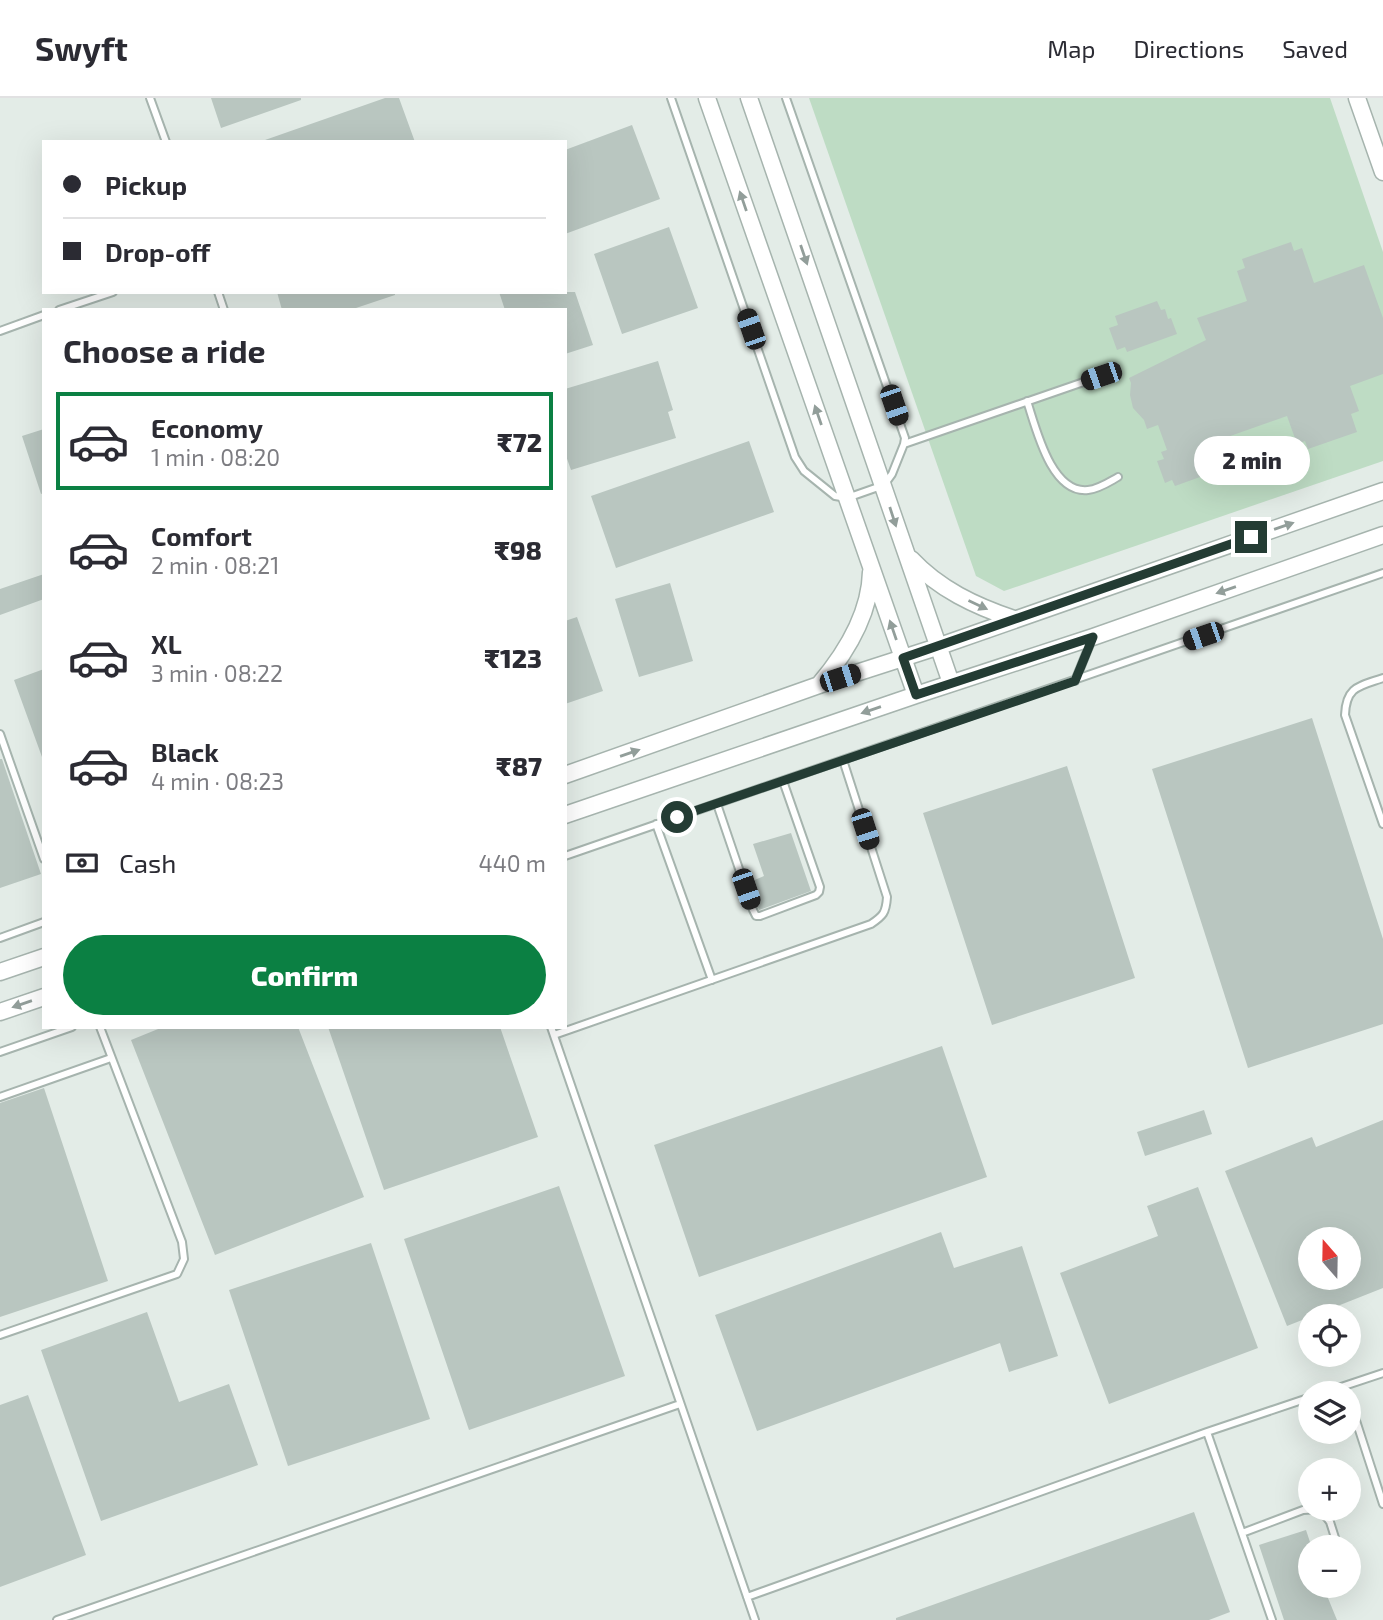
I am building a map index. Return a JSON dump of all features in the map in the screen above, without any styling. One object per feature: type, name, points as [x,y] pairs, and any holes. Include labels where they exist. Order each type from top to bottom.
[{"type":"street","points":[[707,98],[916,695]]},
{"type":"street","points":[[749,98],[951,683]]},
{"type":"street","points":[[1357,98],[1379,145],[1383,172]]},
{"type":"street","points":[[567,774],[1383,491]]},
{"type":"street","points":[[567,814],[1383,536]]},
{"type":"street","points":[[907,555],[939,584],[969,601],[1013,619]]},
{"type":"street","points":[[819,685],[845,652],[862,615],[871,586],[872,566]]},
{"type":"street","points":[[0,972],[42,958]]},
{"type":"street","points":[[0,1012],[42,998]]},
{"type":"lane","points":[[150,98],[165,140]]},
{"type":"lane","points":[[671,98],[795,457],[804,471],[835,496],[847,498],[884,485],[892,474],[904,444],[903,431],[786,98]]},
{"type":"lane","points":[[64,308],[101,294]]},
{"type":"lane","points":[[0,331],[42,316]]},
{"type":"lane","points":[[904,444],[1101,376]]},
{"type":"lane","points":[[1027,401],[1049,461],[1067,485],[1079,491],[1091,490],[1118,477]]},
{"type":"lane","points":[[567,855],[1383,573]]},
{"type":"lane","points":[[1075,681],[1093,637]]},
{"type":"lane","points":[[1383,678],[1355,688],[1346,701],[1345,715],[1383,824]]},
{"type":"lane","points":[[0,734],[42,853]]},
{"type":"lane","points":[[554,1035],[871,924],[882,916],[887,897],[843,760]]},
{"type":"lane","points":[[717,804],[753,910],[756,916],[760,916],[816,895],[820,887],[783,781]]},
{"type":"lane","points":[[656,824],[712,980]]},
{"type":"lane","points":[[0,938],[42,923]]},
{"type":"lane","points":[[0,1052],[66,1029]]},
{"type":"lane","points":[[0,1335],[177,1274],[184,1259],[182,1242],[101,1029]]},
{"type":"lane","points":[[552,1029],[755,1620]]},
{"type":"lane","points":[[0,1097],[111,1058]]},
{"type":"lane","points":[[1361,1383],[1383,1373]]},
{"type":"lane","points":[[747,1597],[1298,1401]]},
{"type":"lane","points":[[57,1620],[680,1404]]},
{"type":"lane","points":[[1207,1432],[1272,1620]]},
{"type":"lane","points":[[1361,1436],[1383,1504]]},
{"type":"lane","points":[[1242,1533],[1303,1510],[1320,1509],[1330,1522],[1334,1535]]},
{"type":"green space","points":[[809,98],[1330,98],[1383,252],[1383,461],[1004,591],[976,576]]},
{"type":"building","points":[[211,98],[301,98],[301,100],[221,128]]},
{"type":"building","points":[[385,98],[399,98],[414,140],[265,140]]},
{"type":"building","points":[[632,125],[660,199],[567,233],[567,149]]},
{"type":"building","points":[[669,227],[698,308],[622,334],[594,254]]},
{"type":"building","points":[[1291,242],[1294,251],[1302,248],[1314,283],[1364,265],[1383,318],[1383,374],[1350,386],[1359,411],[1351,414],[1357,432],[1308,449],[1305,441],[1297,444],[1287,416],[1216,441],[1218,447],[1215,448],[1220,461],[1211,464],[1214,472],[1175,486],[1172,480],[1165,483],[1157,461],[1164,459],[1161,452],[1167,450],[1158,425],[1147,429],[1144,420],[1133,408],[1129,378],[1206,340],[1197,318],[1247,301],[1237,271],[1245,268],[1242,259]]},
{"type":"building","points":[[575,292],[593,345],[567,353],[567,308],[504,308],[500,294]]},
{"type":"building","points":[[278,294],[395,294],[356,308],[281,308]]},
{"type":"building","points":[[1157,301],[1161,310],[1165,309],[1168,319],[1171,318],[1177,334],[1127,352],[1125,347],[1117,350],[1109,328],[1118,325],[1115,316]]},
{"type":"building","points":[[658,361],[673,410],[668,412],[676,438],[571,470],[567,459],[567,388]]},
{"type":"building","points":[[42,430],[42,494],[41,494],[22,436]]},
{"type":"building","points":[[749,441],[774,512],[616,568],[591,496]]},
{"type":"building","points":[[42,575],[42,600],[0,615],[0,589]]},
{"type":"building","points":[[670,583],[693,661],[639,677],[615,599]]},
{"type":"building","points":[[577,617],[603,691],[567,703],[567,620]]},
{"type":"building","points":[[42,670],[42,757],[14,680]]},
{"type":"building","points":[[1312,718],[1383,939],[1383,1024],[1248,1068],[1152,769]]},
{"type":"building","points":[[0,759],[41,874],[0,888]]},
{"type":"building","points":[[1067,766],[1135,978],[992,1025],[923,813]]},
{"type":"building","points":[[791,833],[811,891],[759,910],[750,882],[764,876],[753,844]]},
{"type":"building","points":[[158,1029],[299,1029],[364,1197],[215,1255],[131,1040]]},
{"type":"building","points":[[329,1029],[501,1029],[538,1137],[384,1190]]},
{"type":"building","points":[[942,1046],[987,1177],[699,1277],[654,1145]]},
{"type":"building","points":[[44,1088],[108,1281],[0,1317],[0,1103]]},
{"type":"building","points":[[1204,1110],[1212,1134],[1145,1156],[1137,1132]]},
{"type":"building","points":[[1383,1120],[1383,1288],[1343,1304],[1298,1304],[1298,1322],[1287,1326],[1225,1171],[1312,1137],[1316,1147]]},
{"type":"building","points":[[559,1186],[625,1376],[469,1430],[404,1239]]},
{"type":"building","points":[[1198,1187],[1258,1348],[1109,1404],[1060,1273],[1158,1236],[1147,1206]]},
{"type":"building","points":[[941,1232],[954,1268],[1022,1246],[1058,1356],[1009,1372],[1000,1343],[757,1431],[715,1315]]},
{"type":"building","points":[[371,1243],[430,1419],[288,1466],[229,1290]]},
{"type":"building","points":[[147,1312],[179,1402],[229,1384],[258,1465],[101,1521],[41,1350]]},
{"type":"building","points":[[28,1395],[86,1555],[0,1587],[0,1405]]},
{"type":"building","points":[[1194,1512],[1230,1612],[1209,1620],[896,1620],[896,1618]]},
{"type":"building","points":[[1306,1530],[1308,1535],[1298,1535],[1298,1598],[1328,1598],[1337,1620],[1284,1620],[1259,1545]]},
{"type":"route","points":[[677,817],[1075,681],[1093,637],[916,695],[903,658],[1251,537]]}]
